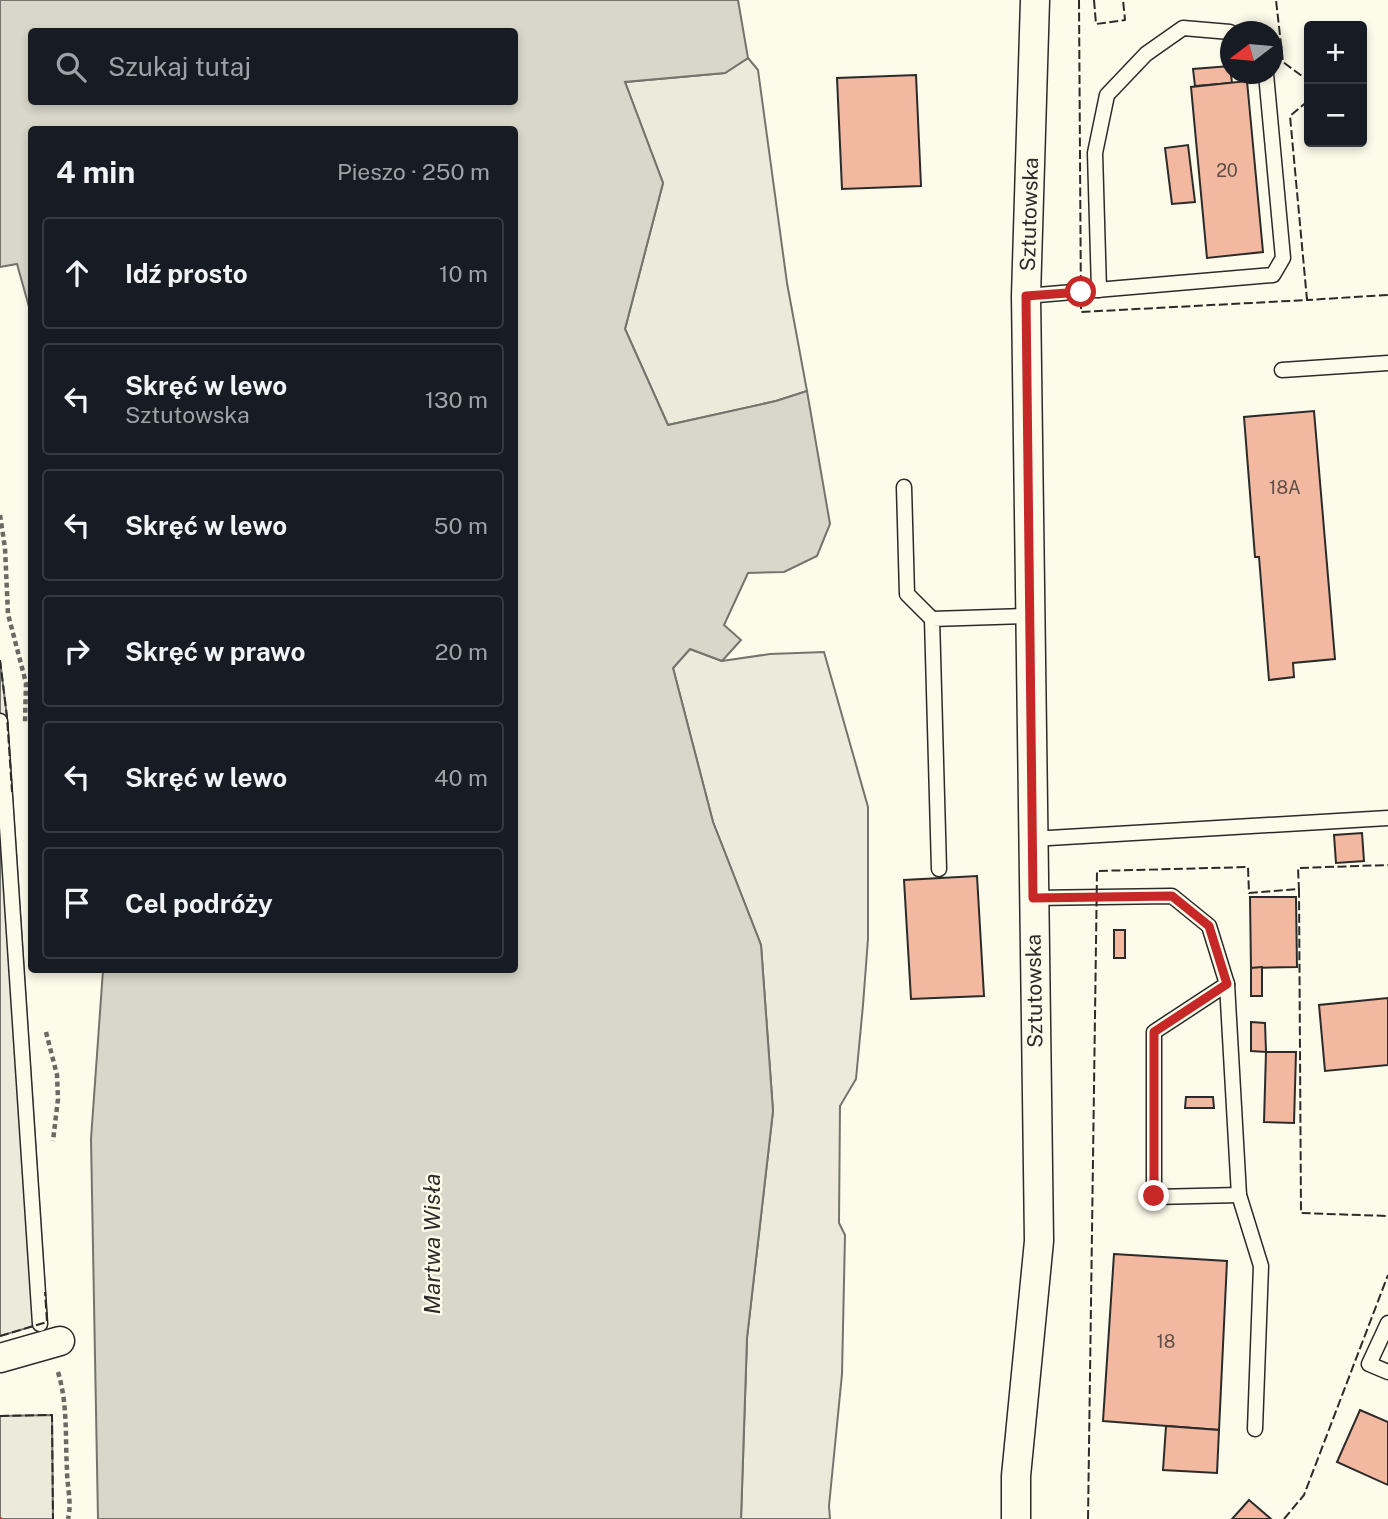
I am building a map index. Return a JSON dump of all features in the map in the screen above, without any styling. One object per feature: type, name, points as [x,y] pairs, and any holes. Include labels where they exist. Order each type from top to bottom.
[{"type":"street","name":"Sztutowska","points":[[1016,1519],[1016,1476],[1039,1241],[1026,296],[1035,0]]},
{"type":"street","points":[[0,1357],[47,1337]]},
{"type":"lane","points":[[1100,290],[1095,153],[1107,95],[1146,54],[1183,28],[1220,31]]},
{"type":"lane","points":[[1026,296],[1273,275],[1283,258],[1267,84]]},
{"type":"lane","points":[[1282,370],[1388,363]]},
{"type":"lane","points":[[904,487],[907,594],[932,619],[939,869]]},
{"type":"lane","points":[[932,619],[1029,616]]},
{"type":"lane","points":[[0,721],[47,1337]]},
{"type":"lane","points":[[1032,839],[1388,818]]},
{"type":"lane","points":[[1033,898],[1172,896],[1209,926],[1227,984],[1239,1195],[1261,1266],[1255,1429]]},
{"type":"lane","points":[[1227,984],[1154,1032],[1154,1196],[1239,1195]]},
{"type":"lane","points":[[1388,1323],[1369,1364],[1388,1372]]},
{"type":"path","points":[[47,1337],[65,1395],[67,1472],[71,1507],[68,1519]]},
{"type":"shaded area","points":[[748,58],[758,70],[787,283],[807,391],[776,401],[668,425],[625,329],[663,183],[625,82],[725,73]]},
{"type":"shaded area","points":[[690,649],[722,661],[770,654],[824,652],[868,807],[868,939],[863,1005],[856,1079],[840,1106],[839,1223],[845,1235],[842,1374],[830,1519],[741,1519],[747,1338],[773,1111],[761,945],[713,822],[673,668]]},
{"type":"shaded area","points":[[0,660],[7,717],[47,1322],[0,1336]]},
{"type":"shaded area","points":[[52,1415],[53,1519],[0,1519],[0,1416]]},
{"type":"water","name":"Martwa Wisła","points":[[0,0],[738,0],[748,58],[725,73],[625,82],[663,183],[625,329],[668,425],[776,401],[807,391],[830,524],[817,556],[784,572],[748,573],[724,625],[741,640],[722,661],[690,649],[673,668],[713,822],[761,945],[773,1111],[747,1338],[741,1519],[98,1519],[91,1139],[103,973],[518,973],[518,126],[28,126],[28,303],[17,264],[0,267]]},
{"type":"building","points":[[1220,67],[1220,84],[1195,86],[1193,69]]},
{"type":"building","points":[[916,75],[921,186],[842,189],[837,78]]},
{"type":"building","points":[[1247,84],[1263,252],[1207,258],[1191,87]]},
{"type":"building","points":[[1188,145],[1195,202],[1172,204],[1165,148]]},
{"type":"building","points":[[1314,411],[1335,659],[1293,663],[1294,677],[1269,680],[1259,557],[1255,557],[1244,417]]},
{"type":"building","points":[[1362,833],[1364,861],[1336,863],[1334,835]]},
{"type":"building","points":[[977,876],[984,996],[911,999],[904,880]]},
{"type":"building","points":[[1250,897],[1296,897],[1297,967],[1251,968]]},
{"type":"building","points":[[1114,930],[1125,930],[1125,958],[1114,958]]},
{"type":"building","points":[[1262,967],[1262,996],[1251,996],[1251,968]]},
{"type":"building","points":[[1388,998],[1388,1065],[1325,1071],[1319,1005]]},
{"type":"building","points":[[1251,1022],[1265,1023],[1266,1052],[1251,1051]]},
{"type":"building","points":[[1266,1052],[1296,1052],[1294,1123],[1264,1122]]},
{"type":"building","points":[[1186,1097],[1213,1097],[1214,1108],[1185,1108]]},
{"type":"building","points":[[1114,1254],[1227,1261],[1219,1430],[1103,1421]]},
{"type":"building","points":[[1360,1410],[1388,1422],[1388,1485],[1337,1462]]},
{"type":"building","points":[[1166,1426],[1219,1430],[1217,1473],[1163,1470]]},
{"type":"building","points":[[1249,1500],[1271,1519],[1232,1519]]},
{"type":"fence","points":[[1079,0],[1081,312],[1307,300],[1290,116],[1309,100],[1306,79],[1283,62],[1276,0]]},
{"type":"fence","points":[[1094,0],[1096,24],[1125,20],[1123,0]]},
{"type":"fence","points":[[1307,297],[1307,300],[1388,295]]},
{"type":"fence","points":[[0,660],[12,792]]},
{"type":"fence","points":[[1299,891],[1298,868],[1388,865]]},
{"type":"fence","points":[[1088,1519],[1097,871],[1248,867],[1249,893],[1299,889],[1301,1213],[1388,1216]]},
{"type":"fence","points":[[1284,1519],[1304,1495],[1388,1275]]},
{"type":"fence","points":[[0,1336],[47,1322],[45,1292]]},
{"type":"fence","points":[[0,1416],[52,1415],[53,1519]]},
{"type":"route","points":[[1081,292],[1026,296],[1033,898],[1172,896],[1209,926],[1227,984],[1154,1032],[1154,1196]]}]
